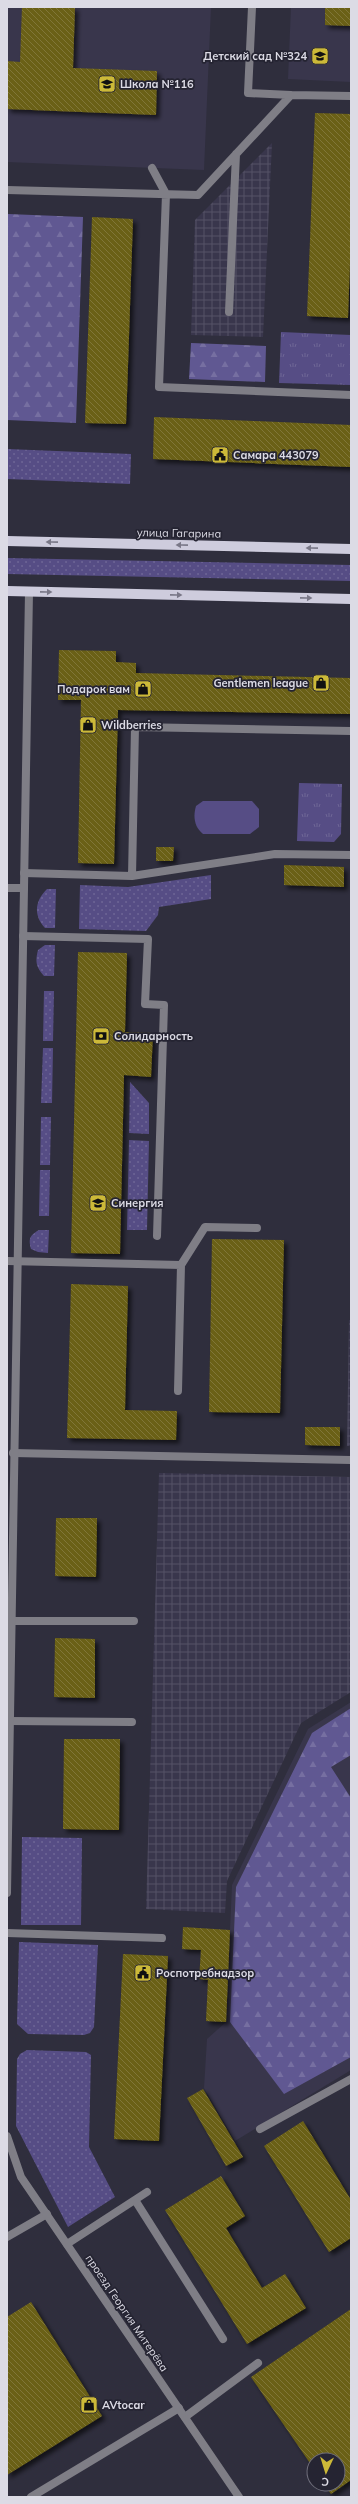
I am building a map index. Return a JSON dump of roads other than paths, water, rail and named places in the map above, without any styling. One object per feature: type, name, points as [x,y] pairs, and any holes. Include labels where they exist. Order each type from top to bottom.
[{"type":"main road","name":"улица Гагарина","points":[[7,541],[351,549]]},
{"type":"main road","points":[[7,591],[351,599]]},
{"type":"street","points":[[252,7],[248,93],[351,96]]},
{"type":"street","points":[[7,190],[198,195],[291,95]]},
{"type":"street","points":[[229,312],[236,154]]},
{"type":"street","points":[[152,168],[166,194],[159,387],[351,395]]},
{"type":"street","points":[[7,1893],[9,1621],[29,592]]},
{"type":"street","points":[[132,876],[135,727],[351,731]]},
{"type":"street","points":[[24,873],[132,876],[275,854],[351,855]]},
{"type":"street","points":[[7,888],[24,888]]},
{"type":"street","points":[[23,936],[148,939],[145,1004],[164,1005],[157,1236]]},
{"type":"street","points":[[178,1391],[181,1265],[205,1227],[257,1228]]},
{"type":"street","points":[[7,1261],[181,1265]]},
{"type":"street","points":[[13,1453],[351,1460]]},
{"type":"street","points":[[9,1621],[134,1621]]},
{"type":"street","points":[[9,1720],[132,1722]]},
{"type":"street","points":[[7,1933],[162,1938]]},
{"type":"street","points":[[260,2129],[351,2079]]},
{"type":"street","name":"проезд Георгия Митерёва","points":[[7,2136],[21,2177],[239,2497]]},
{"type":"street","points":[[67,2244],[147,2192]]},
{"type":"street","points":[[135,2200],[223,2339]]},
{"type":"street","points":[[7,2237],[47,2214]]},
{"type":"street","points":[[184,2417],[258,2363]]},
{"type":"street","points":[[31,2497],[179,2408]]},
{"type":"place","name":"Детский сад №324","points":[[320,56]]},
{"type":"place","name":"Школа №116","points":[[107,84]]},
{"type":"place","name":"Самара 443079","points":[[220,455]]},
{"type":"place","name":"Gentlemen league","points":[[321,683]]},
{"type":"place","name":"Подарок вам","points":[[143,689]]},
{"type":"place","name":"Wildberries","points":[[88,725]]},
{"type":"place","name":"Солидарность","points":[[101,1036]]},
{"type":"place","name":"Синергия","points":[[98,1203]]},
{"type":"place","name":"Роспотребнадзор","points":[[143,1973]]},
{"type":"place","name":"AVtocar","points":[[89,2405]]}]
